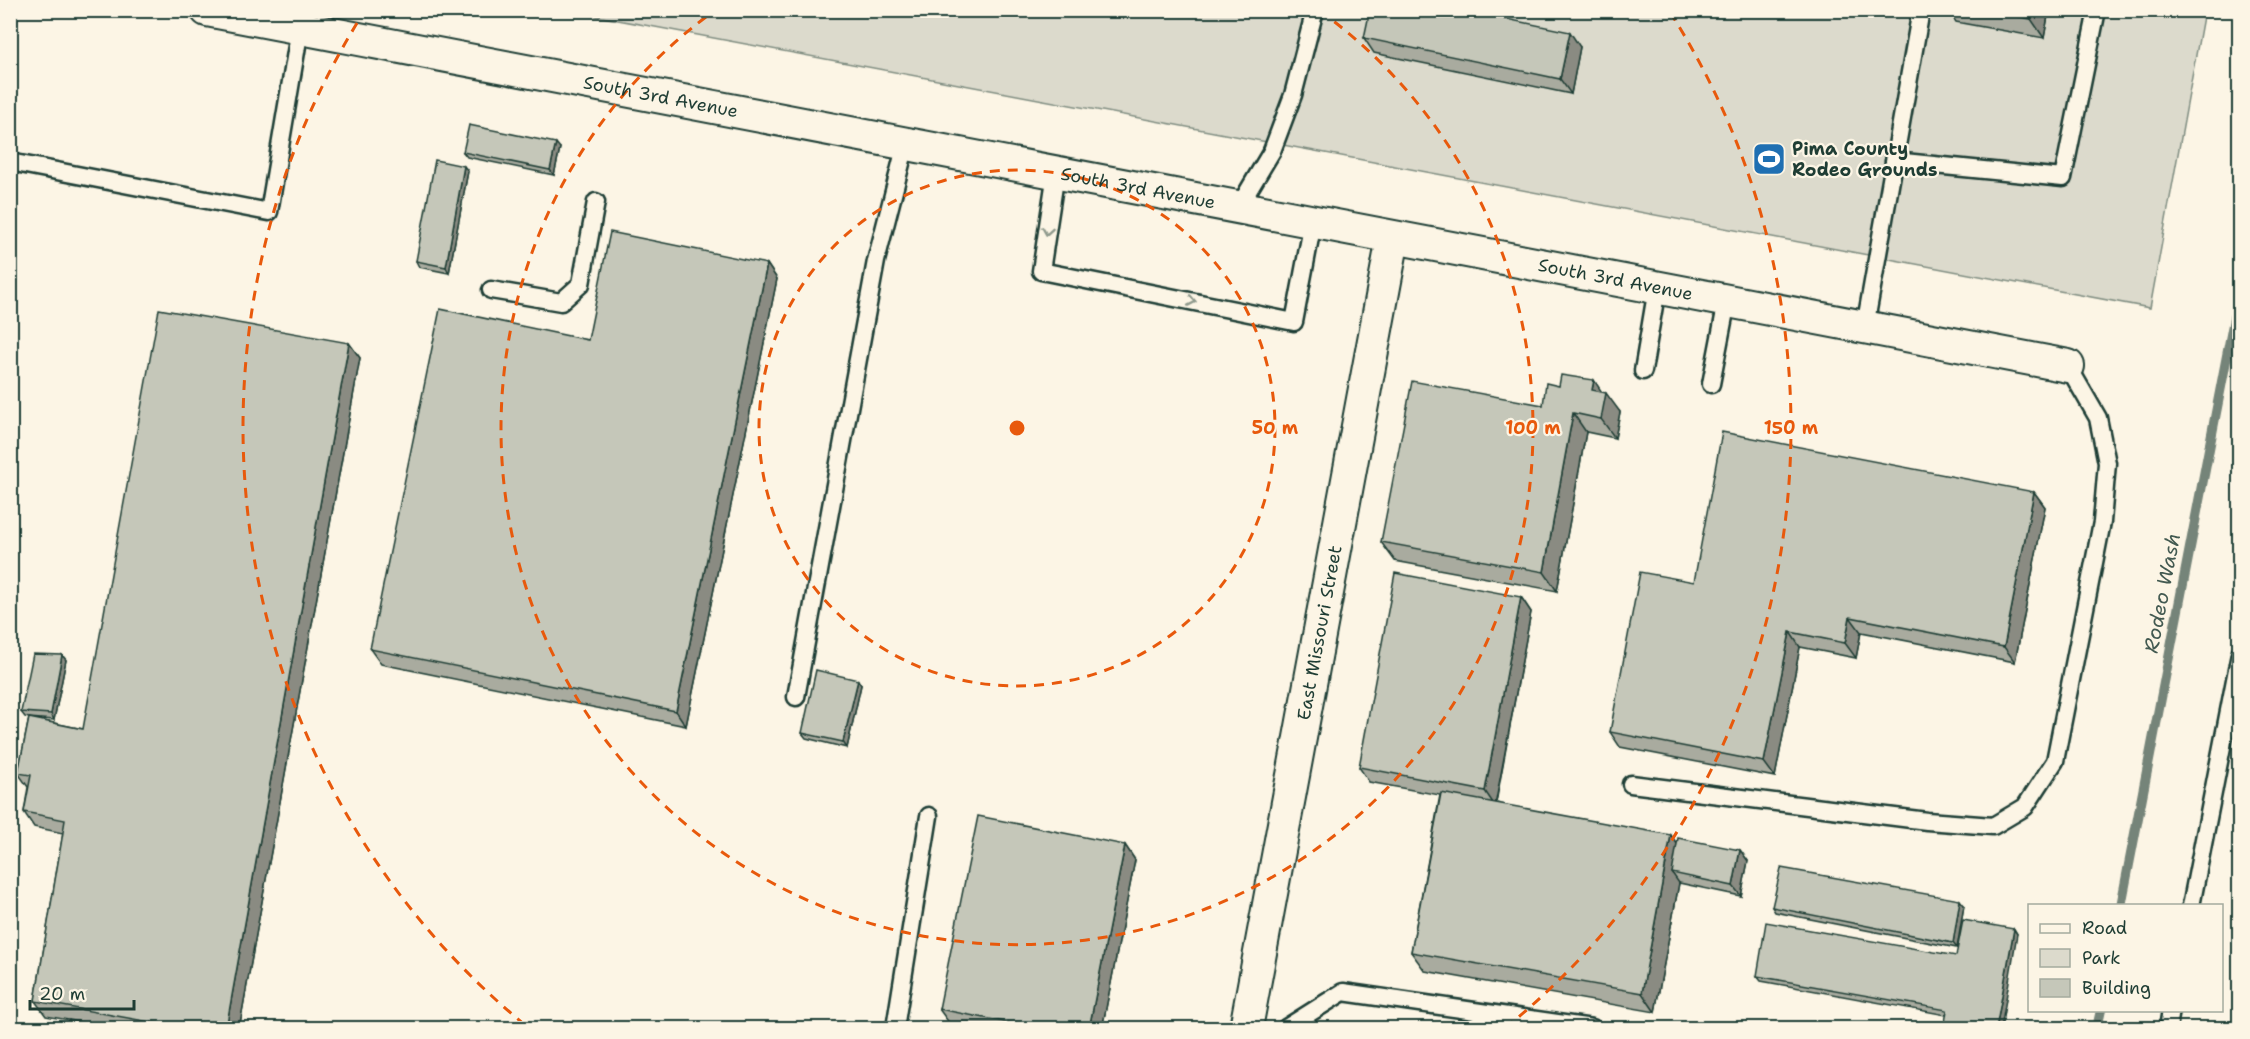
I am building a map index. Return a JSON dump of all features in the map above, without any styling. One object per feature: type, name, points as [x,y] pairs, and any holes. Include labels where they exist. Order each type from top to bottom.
[{"type":"street","name":"South 3rd Avenue","points":[[207,10],[2068,366]]},
{"type":"street","name":"East Missouri Street","points":[[1246,1029],[1393,238]]},
{"type":"lane","points":[[1238,208],[1272,151],[1293,95],[1315,10]]},
{"type":"lane","points":[[1865,327],[1921,10]]},
{"type":"lane","points":[[1894,161],[2063,178],[2097,10]]},
{"type":"lane","points":[[10,162],[268,212],[300,28]]},
{"type":"lane","points":[[796,697],[876,261],[906,144]]},
{"type":"lane","points":[[1056,173],[1041,272],[1294,322],[1314,222]]},
{"type":"lane","points":[[491,290],[561,302],[581,284],[596,202]]},
{"type":"lane","points":[[1643,371],[1657,288]]},
{"type":"lane","points":[[1711,384],[1727,301]]},
{"type":"lane","points":[[1631,783],[1927,821],[1993,826],[2025,807],[2055,761],[2102,522],[2107,463],[2098,417],[2068,366]]},
{"type":"lane","points":[[2191,904],[2240,654]]},
{"type":"lane","points":[[895,1029],[929,816]]},
{"type":"lane","points":[[1286,1029],[1343,992],[1592,1029]]},
{"type":"lane","points":[[2168,1029],[2171,1012]]},
{"type":"green space","name":"Pima County Rodeo Grounds","points":[[570,11],[2204,11],[2150,308]]},
{"type":"building","points":[[1370,10],[1463,10],[1570,32],[1560,79],[1364,38]]},
{"type":"building","points":[[1984,10],[2032,10],[2031,19]]},
{"type":"building","points":[[469,125],[556,143],[550,170],[463,152]]},
{"type":"building","points":[[435,160],[464,166],[446,267],[416,261]]},
{"type":"building","points":[[610,232],[767,264],[676,711],[370,649],[440,309],[588,340]]},
{"type":"building","points":[[159,309],[349,343],[226,1029],[188,1029],[35,1001],[65,820],[24,812],[31,775],[18,773],[29,718],[83,729]]},
{"type":"building","points":[[1561,375],[1594,380],[1592,390],[1606,393],[1601,419],[1573,413],[1544,572],[1381,542],[1412,381],[1543,405],[1546,383],[1559,386]]},
{"type":"building","points":[[1722,432],[2034,492],[2004,647],[1850,617],[1845,643],[1790,632],[1764,762],[1610,732],[1640,572],[1694,582]]},
{"type":"building","points":[[1395,573],[1521,597],[1485,791],[1359,767]]},
{"type":"building","points":[[33,654],[62,655],[51,714],[21,712]]},
{"type":"building","points":[[816,670],[858,680],[843,742],[802,733]]},
{"type":"building","points":[[1441,793],[1671,835],[1642,993],[1411,952]]},
{"type":"building","points":[[978,816],[1125,845],[1089,1029],[1040,1029],[939,1009]]},
{"type":"building","points":[[1678,838],[1740,850],[1733,886],[1672,873]]},
{"type":"building","points":[[1781,868],[1960,900],[1953,943],[1772,907]]},
{"type":"building","points":[[1963,920],[2014,929],[1996,1029],[1944,1029],[1947,1010],[1757,976],[1766,922],[1956,956]]},
{"type":"building","points":[[69,1020],[121,1029],[67,1029]]},
{"type":"waterway","name":"Rodeo Wash","points":[[2121,904],[2240,288]]},
{"type":"waterway","name":"Rodeo Wash","points":[[2097,1028],[2101,1012]]},
{"type":"place","name":"Pima County Rodeo Grounds","points":[[1769,159]]}]
